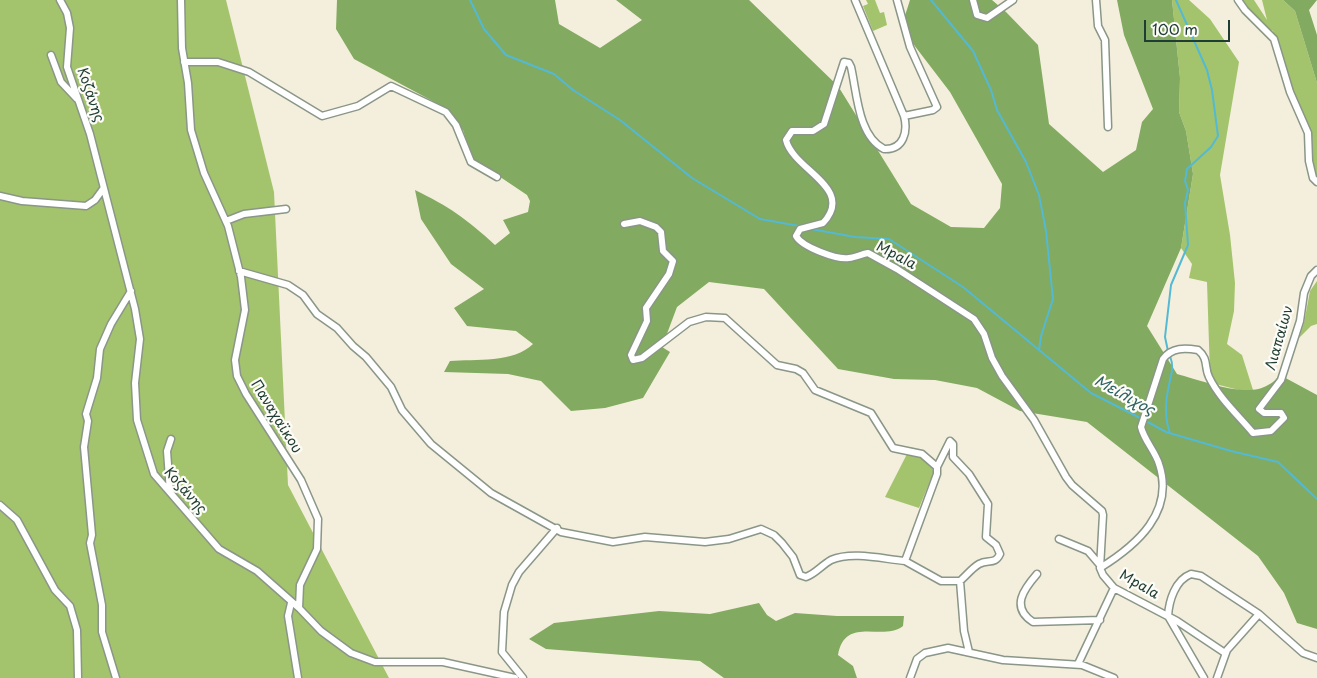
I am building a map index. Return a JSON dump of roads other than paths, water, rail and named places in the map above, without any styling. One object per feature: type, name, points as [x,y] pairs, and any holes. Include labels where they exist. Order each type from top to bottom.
[{"type":"street","name":"Παναχαϊκου","points":[[181,0],[184,62],[189,88],[189,117],[196,150],[226,221],[240,271],[245,310],[235,360],[237,376],[246,394],[301,480],[318,519],[317,549],[300,585],[299,608]]},
{"type":"street","name":"Mpala","points":[[855,0],[904,116],[906,132],[900,143],[889,149],[878,146],[866,130],[851,67],[849,63],[844,62],[824,124],[813,131],[792,131],[786,140],[792,152],[826,186],[830,194],[832,210],[823,223],[800,229],[796,236],[815,250],[848,258],[868,253],[898,269],[974,319],[984,334],[992,358],[1002,376],[1034,420],[1066,477],[1072,485],[1102,511],[1100,566],[1103,575],[1114,588],[1168,616],[1225,653]]},
{"type":"street","points":[[897,0],[910,47],[937,107],[932,110],[904,116]]},
{"type":"street","points":[[973,0],[977,15],[987,18],[1013,0]]},
{"type":"street","points":[[1096,0],[1098,26],[1104,40],[1108,128]]},
{"type":"street","points":[[1238,0],[1245,10],[1274,39],[1290,92],[1308,133],[1309,162],[1313,178],[1317,182]]},
{"type":"street","name":"Κοζάνης","points":[[62,1],[70,28],[67,67],[90,134],[131,291],[140,339],[136,383],[137,420],[154,474],[219,549],[257,571],[299,608],[333,642],[362,658],[389,663],[439,661],[515,678]]},
{"type":"street","points":[[51,56],[61,82],[78,100]]},
{"type":"street","points":[[184,62],[215,62],[249,72],[322,116],[358,106],[391,86],[446,112],[456,126],[471,162],[497,178]]},
{"type":"street","points":[[0,196],[22,201],[86,206],[95,200],[103,189]]},
{"type":"street","points":[[226,221],[244,214],[286,208]]},
{"type":"street","points":[[624,224],[640,222],[656,227],[661,232],[663,251],[673,261],[670,274],[646,308],[647,321],[632,355],[633,360],[642,358],[689,322],[706,317],[725,318],[777,365],[796,369],[802,373],[815,390],[871,413],[893,448],[922,454],[937,467]]},
{"type":"street","name":"Λιαπαίων","points":[[1100,566],[1123,553],[1152,524],[1160,509],[1163,492],[1159,465],[1142,431],[1143,419],[1161,365],[1169,353],[1179,349],[1198,350],[1206,358],[1208,374],[1215,388],[1253,433],[1271,431],[1284,418],[1281,413],[1264,413],[1259,408],[1281,380],[1300,321],[1304,293],[1311,276],[1317,270]]},
{"type":"street","points":[[240,271],[288,285],[303,295],[317,314],[337,328],[366,357],[391,387],[402,410],[432,444],[491,492],[569,535],[616,543],[645,536],[712,542],[734,538],[758,529],[765,530],[774,535],[793,557],[800,575],[806,577],[824,564],[839,558],[866,557],[905,561],[942,581],[960,582],[978,564],[998,560],[1000,554],[999,549],[986,537],[988,504],[969,474],[953,457],[952,442],[947,443],[937,467],[937,474],[905,561]]},
{"type":"street","points":[[116,678],[102,632],[102,606],[90,543],[92,535],[84,448],[88,421],[86,414],[97,378],[100,349],[111,324],[131,291]]},
{"type":"street","points":[[170,492],[167,451],[171,439]]},
{"type":"street","points":[[0,505],[17,520],[56,590],[70,606],[77,630],[78,678]]},
{"type":"street","points":[[522,678],[502,652],[505,606],[519,572],[557,528]]},
{"type":"street","points":[[1059,539],[1088,551],[1100,566]]},
{"type":"street","points":[[1037,574],[1023,589],[1021,596],[1021,607],[1026,617],[1033,622],[1100,620]]},
{"type":"street","points":[[1204,678],[1168,616],[1175,590],[1183,578],[1190,574],[1201,576],[1258,614],[1303,653],[1317,658]]},
{"type":"street","points":[[960,582],[964,631],[969,652]]},
{"type":"street","points":[[1078,664],[1114,588]]},
{"type":"street","points":[[292,603],[288,616],[298,678]]},
{"type":"street","points":[[1217,678],[1225,653],[1231,643],[1258,614]]},
{"type":"street","points":[[910,678],[918,659],[925,653],[940,648],[1003,660],[1078,664],[1095,668],[1114,678]]},
{"type":"waterway","points":[[470,0],[484,29],[506,55],[554,74],[573,90],[620,120],[692,178],[760,219],[799,226]]},
{"type":"waterway","points":[[931,0],[973,51],[991,90],[997,110],[1026,162],[1039,195],[1046,231],[1053,299],[1041,336],[1039,350]]},
{"type":"waterway","points":[[1168,351],[1165,337],[1171,285],[1188,245],[1185,203],[1188,190],[1185,181],[1187,169],[1211,147],[1218,136],[1212,90],[1207,70],[1176,0]]},
{"type":"waterway","name":"Μείλιχος","points":[[811,229],[855,237],[889,239],[963,287],[1091,393],[1142,419]]},
{"type":"waterway","points":[[1170,356],[1172,369],[1166,406],[1166,417],[1170,433]]},
{"type":"waterway","name":"Μείλιχος","points":[[1146,421],[1166,432],[1231,451],[1278,462],[1317,499]]}]
